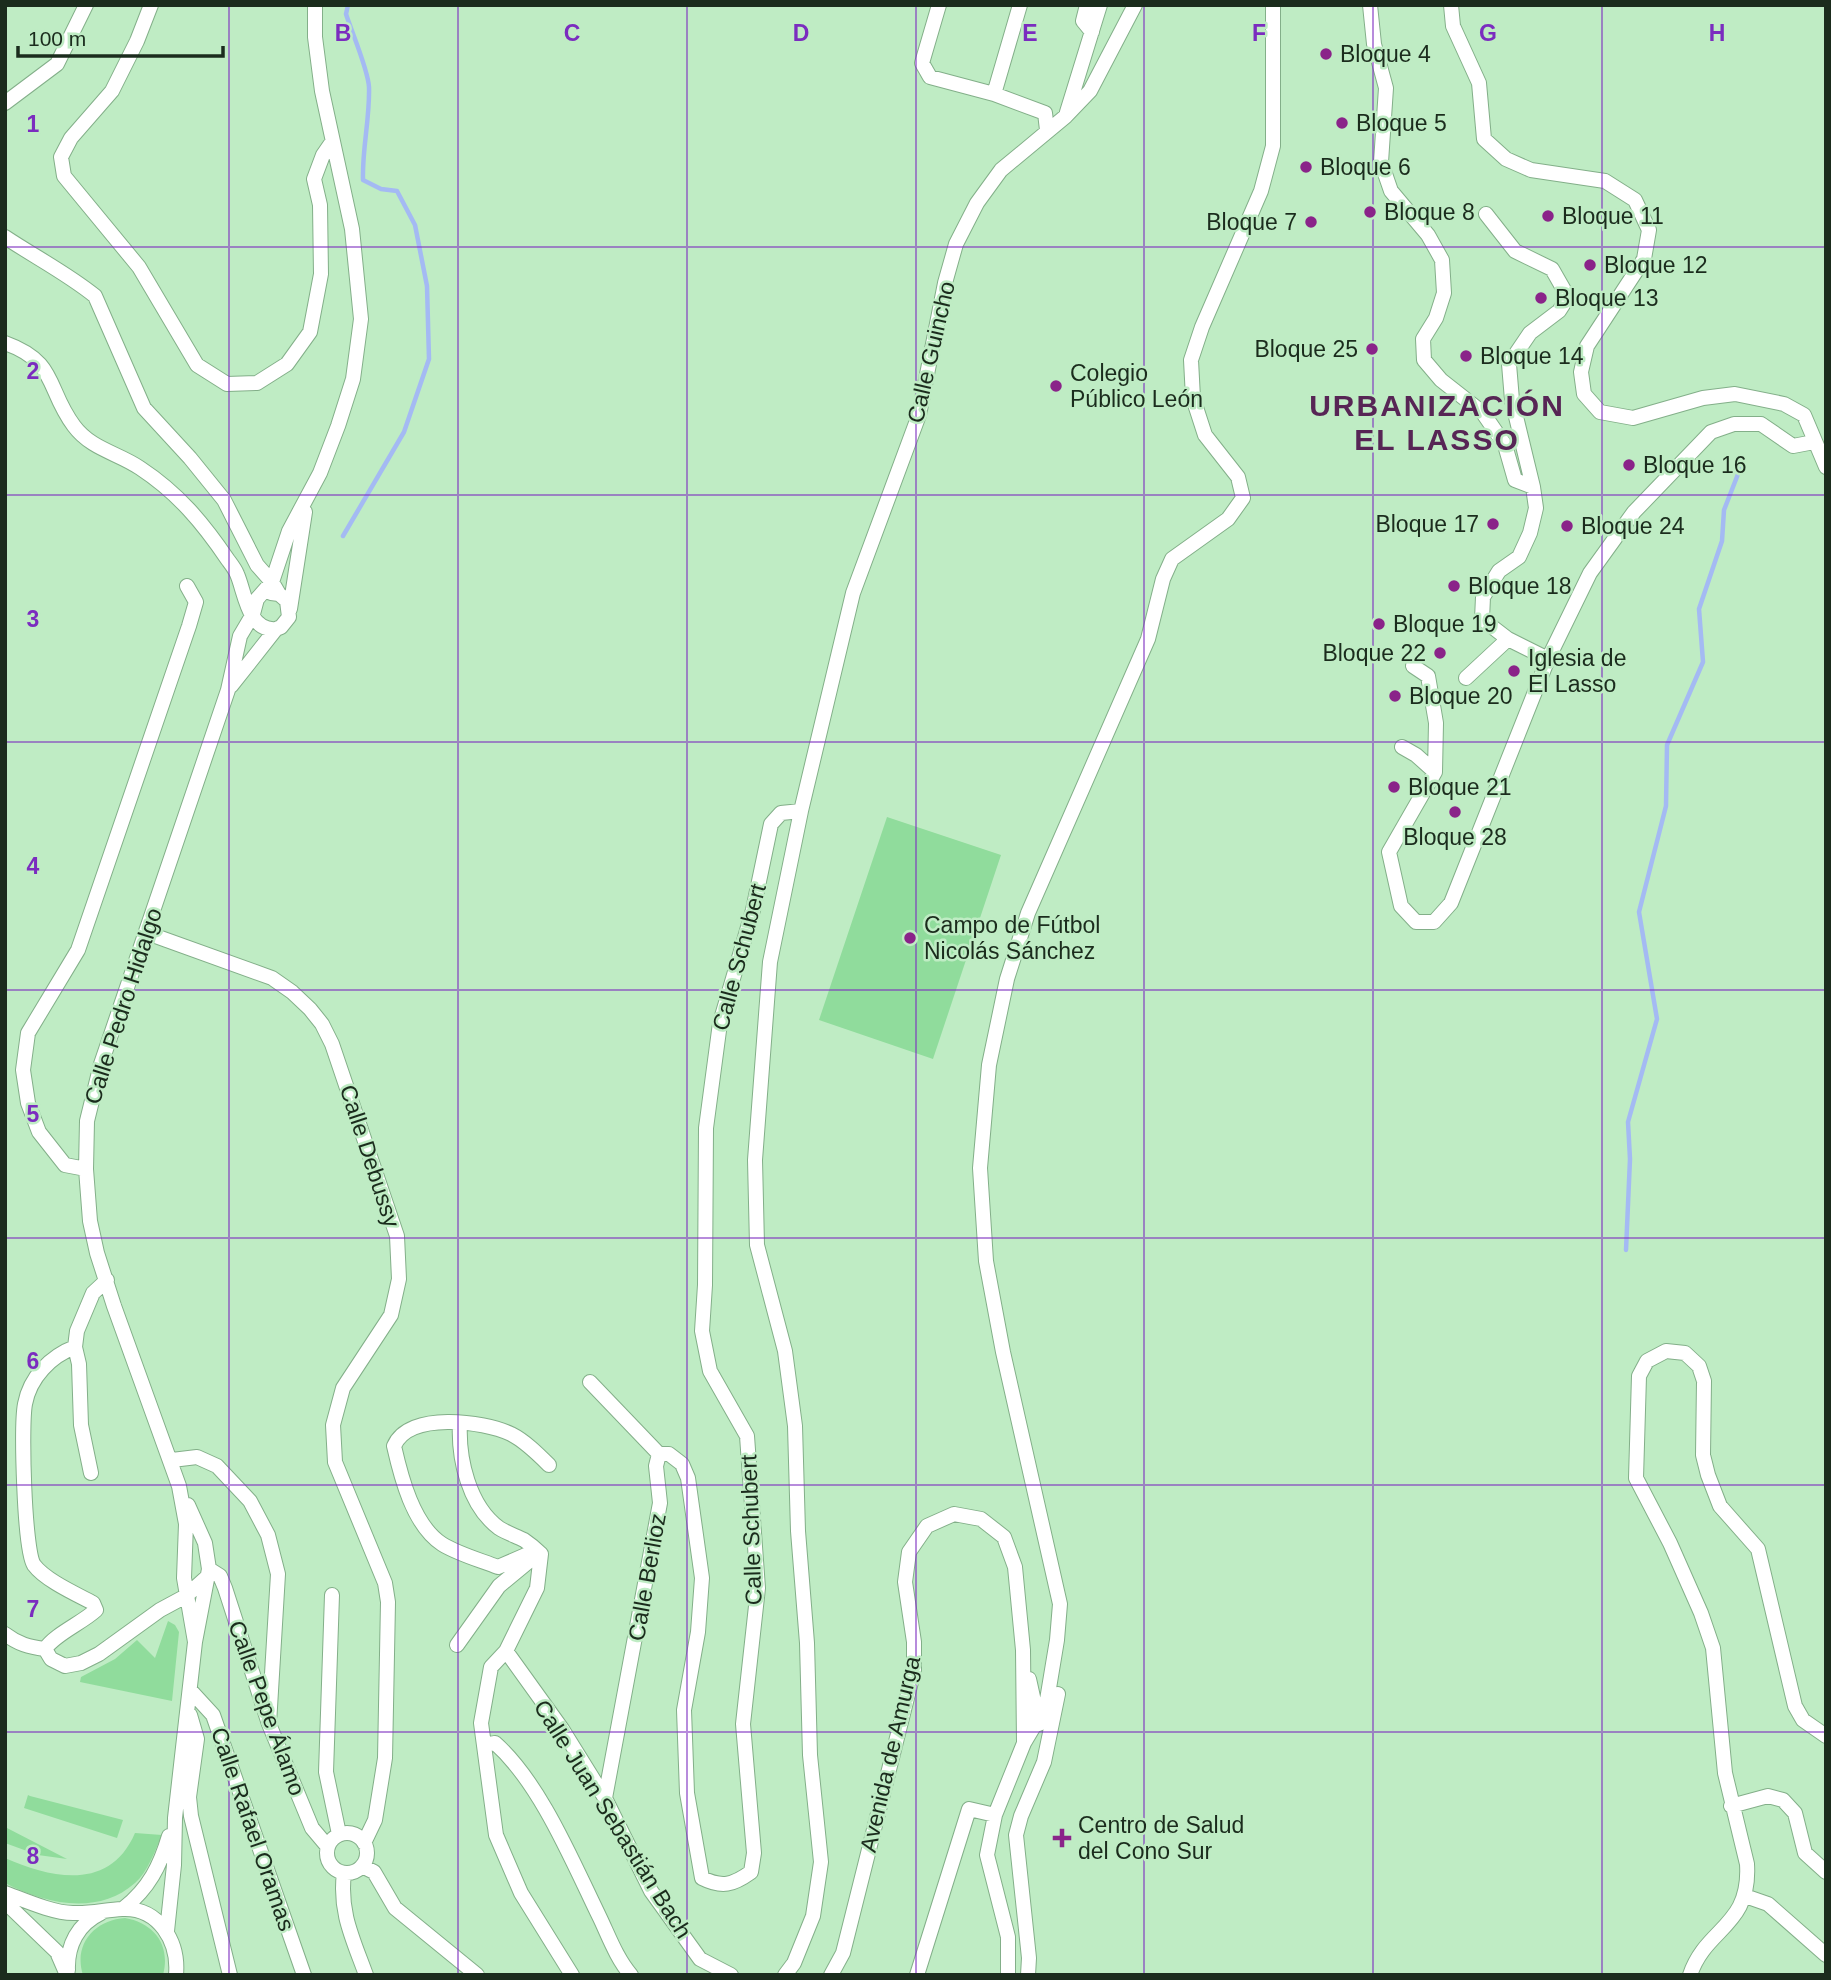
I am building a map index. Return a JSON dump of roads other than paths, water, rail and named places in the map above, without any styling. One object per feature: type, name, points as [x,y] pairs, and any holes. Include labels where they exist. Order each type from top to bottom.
[{"type":"street","points":[[5,103],[57,64],[86,5]]},
{"type":"street","points":[[151,5],[137,41],[112,91],[71,138],[61,157],[64,176],[139,267],[197,365],[227,384],[257,383],[287,365],[310,331],[321,274],[320,205],[314,179],[323,155],[332,142]]},
{"type":"street","points":[[276,588],[289,531],[338,426],[353,379],[362,319],[352,229],[322,92],[315,37],[315,5]]},
{"type":"street","points":[[939,5],[922,63],[930,77],[993,94],[1045,113],[1047,130]]},
{"type":"street","points":[[993,94],[1020,5]]},
{"type":"street","points":[[1087,5],[1083,20],[1092,32]]},
{"type":"street","points":[[1066,116],[1100,5]]},
{"type":"street","points":[[1066,116],[1090,91],[1135,5]]},
{"type":"street","points":[[1024,1743],[1046,1706],[1051,1688],[1060,1604],[1003,1352],[986,1261],[980,1168],[989,1065],[1007,979],[1028,913],[1148,639],[1163,579],[1172,559],[1228,519],[1242,498],[1238,477],[1205,435],[1193,398],[1191,360],[1202,327],[1261,191],[1272,146],[1273,5]]},
{"type":"street","points":[[1370,5],[1374,44],[1386,89],[1381,162],[1391,191],[1428,235],[1442,260],[1444,293],[1436,318],[1423,339],[1424,360],[1441,380],[1483,413],[1505,445],[1515,480],[1533,486]]},
{"type":"street","points":[[1451,5],[1452,26],[1479,83],[1484,139],[1506,159],[1531,170],[1605,181],[1636,200],[1649,230],[1644,259],[1587,346],[1581,372],[1584,394],[1600,412],[1633,418],[1703,398],[1735,394],[1784,404],[1804,415],[1826,467]]},
{"type":"street","name":"Calle Guincho","points":[[785,1975],[794,1963],[813,1916],[821,1862],[810,1755],[807,1643],[797,1531],[795,1426],[785,1351],[757,1245],[755,1160],[771,961],[801,811],[853,593],[919,415],[945,283],[956,244],[976,203],[1001,170],[1066,116]]},
{"type":"street","points":[[1486,214],[1515,251],[1552,269],[1568,297],[1559,311],[1530,332],[1509,364],[1512,400],[1536,508],[1530,533],[1519,557],[1499,571],[1483,597],[1482,619],[1508,639],[1548,659]]},
{"type":"street","points":[[5,237],[95,296],[144,408],[190,458],[223,500],[257,565],[287,601],[290,611]]},
{"type":"street","points":[[5,344],[34,357],[49,376],[74,427],[97,448],[138,467],[163,485],[204,524],[237,574],[243,596],[258,624],[269,630],[276,629]]},
{"type":"street","points":[[1413,666],[1428,676],[1436,723],[1435,772],[1389,852],[1401,906],[1416,922],[1434,922],[1451,904],[1548,659],[1590,573],[1634,512],[1711,432],[1734,424],[1761,424],[1793,446],[1814,442]]},
{"type":"street","points":[[228,690],[276,629],[286,622],[308,495]]},
{"type":"street","points":[[86,1169],[65,1165],[40,1132],[28,1103],[23,1070],[28,1033],[78,950],[189,626],[196,602],[187,586]]},
{"type":"street","points":[[228,690],[240,636],[253,614],[254,604],[260,596],[276,588]]},
{"type":"street","points":[[1466,678],[1508,639]]},
{"type":"street","name":"Calle Pedro Hidalgo","points":[[195,1642],[184,1578],[186,1524],[179,1486],[97,1253],[90,1221],[86,1169],[87,1121],[101,1064],[228,690]]},
{"type":"street","points":[[1402,747],[1435,772]]},
{"type":"street","name":"Calle Schubert","points":[[659,1454],[668,1454],[682,1464],[688,1478],[702,1578],[698,1632],[684,1710],[687,1793],[702,1878],[713,1884],[736,1883],[751,1872],[754,1853],[743,1724],[758,1588],[747,1436],[710,1370],[702,1331],[706,1128],[720,1023],[753,910],[771,824],[781,813],[801,811]]},
{"type":"street","name":"Calle Debussy","points":[[147,933],[272,978],[310,1009],[322,1024],[332,1044],[397,1236],[399,1279],[391,1315],[343,1388],[333,1426],[335,1462],[385,1583],[388,1602],[385,1758],[375,1820],[364,1843]]},
{"type":"street","points":[[91,1473],[82,1425],[79,1364],[75,1346],[77,1331],[93,1293],[107,1280]]},
{"type":"street","points":[[46,1648],[51,1640],[86,1619],[96,1609],[93,1603],[52,1580],[34,1565],[29,1549],[26,1520],[25,1403],[39,1371],[57,1353],[75,1346]]},
{"type":"street","points":[[1690,1975],[1699,1956],[1738,1911],[1745,1896],[1747,1864],[1725,1773],[1713,1648],[1701,1613],[1675,1555],[1636,1478],[1639,1376],[1647,1360],[1666,1351],[1685,1353],[1699,1366],[1704,1381],[1703,1455],[1720,1506],[1758,1549],[1795,1706],[1803,1720],[1826,1736]]},
{"type":"street","points":[[590,1382],[659,1454]]},
{"type":"street","points":[[541,1554],[527,1554],[498,1567],[444,1546],[430,1535],[414,1509],[394,1446],[397,1438],[437,1421],[486,1425],[513,1435],[549,1465]]},
{"type":"street","points":[[460,1423],[462,1462],[475,1498],[485,1516],[502,1530],[526,1541],[541,1554]]},
{"type":"street","name":"Calle Berlioz","points":[[606,1798],[660,1503],[656,1466],[659,1454]]},
{"type":"street","points":[[172,1460],[197,1457],[217,1466],[250,1501],[268,1535],[278,1574],[269,1724]]},
{"type":"street","name":"Calle Pedro Hidalgo","points":[[167,1931],[174,1865],[175,1818],[195,1642],[208,1573],[205,1543],[179,1486]]},
{"type":"street","name":"Avenida de Amurga","points":[[831,1975],[843,1953],[914,1670],[914,1642],[905,1582],[909,1552],[927,1526],[954,1514],[981,1519],[1004,1537],[1016,1567],[1023,1650],[1024,1743],[995,1815],[987,1854],[1008,1937],[1008,1975]]},
{"type":"street","points":[[185,1548],[194,1541],[205,1543]]},
{"type":"street","points":[[457,1645],[499,1586],[521,1566],[541,1554]]},
{"type":"street","points":[[541,1554],[537,1588],[506,1651],[491,1667],[481,1723],[496,1835],[521,1893],[572,1975]]},
{"type":"street","points":[[46,1648],[51,1659],[65,1666],[80,1663],[99,1654],[160,1610],[186,1596],[208,1573]]},
{"type":"street","name":"Calle Pepe Álamo","points":[[208,1573],[219,1576],[225,1588],[269,1724],[312,1828],[328,1847]]},
{"type":"street","points":[[332,1595],[326,1772],[340,1834]]},
{"type":"street","points":[[160,1610],[177,1610],[191,1614]]},
{"type":"street","points":[[5,1634],[14,1642],[27,1647],[46,1648]]},
{"type":"street","points":[[1028,1975],[1029,1958],[1016,1835],[1046,1751],[1061,1679],[1057,1640]]},
{"type":"street","name":"Avenida de Amurga","points":[[1023,1650],[1046,1751]]},
{"type":"street","name":"Calle Juan Sebastián Bach","points":[[506,1651],[562,1729],[606,1798],[651,1891],[700,1959],[731,1975]]},
{"type":"street","points":[[1032,1693],[1051,1688]]},
{"type":"street","name":"Calle Rafael Oramas","points":[[190,1690],[213,1715],[304,1975]]},
{"type":"street","points":[[188,1707],[197,1739],[189,1797],[191,1816],[230,1975]]},
{"type":"street","points":[[484,1745],[495,1743],[507,1754],[529,1784],[552,1821],[631,1975]]},
{"type":"street","points":[[1731,1806],[1768,1796],[1783,1800],[1795,1813],[1805,1853],[1826,1872]]},
{"type":"street","points":[[917,1975],[969,1809],[995,1815]]},
{"type":"street","name":"Calle Pedro Hidalgo","points":[[124,1908],[145,1890],[161,1863],[175,1818]]},
{"type":"street","points":[[351,1833],[364,1843],[366,1855],[362,1866],[356,1870],[344,1873],[328,1861],[330,1842],[340,1834],[351,1833]]},
{"type":"street","points":[[362,1866],[374,1872],[395,1908],[477,1975]]},
{"type":"street","points":[[344,1873],[344,1915],[367,1973]]},
{"type":"street","points":[[5,1893],[70,1914],[124,1908],[148,1915],[167,1931],[185,1975]]},
{"type":"street","points":[[1745,1896],[1768,1904],[1826,1955]]},
{"type":"street","points":[[5,1902],[57,1952],[68,1975]]},
{"type":"street","points":[[68,1975],[68,1953],[73,1939],[92,1917],[105,1911]]},
{"type":"street","points":[[176,1975],[177,1956]]},
{"type":"waterway","points":[[343,536],[404,432],[429,359],[427,286],[415,225],[397,191],[381,189],[363,180],[369,87],[346,14],[348,5]]},
{"type":"waterway","points":[[1626,1250],[1630,1159],[1628,1122],[1657,1019],[1639,912],[1666,806],[1667,745],[1703,662],[1699,609],[1722,541],[1724,510],[1740,469]]},
{"type":"place","name":"Bloque 4","points":[[1326,54]]},
{"type":"place","name":"Bloque 5","points":[[1342,123]]},
{"type":"place","name":"Bloque 6","points":[[1306,167]]},
{"type":"place","name":"Bloque 8","points":[[1370,212]]},
{"type":"place","name":"Bloque 11","points":[[1548,216]]},
{"type":"place","name":"Bloque 7","points":[[1311,222]]},
{"type":"place","name":"Bloque 12","points":[[1590,265]]},
{"type":"place","name":"Bloque 13","points":[[1541,298]]},
{"type":"place","name":"Bloque 25","points":[[1372,349]]},
{"type":"place","name":"Bloque 14","points":[[1466,356]]},
{"type":"place","name":"Colegio Público León","points":[[1056,386]]},
{"type":"place","name":"Bloque 16","points":[[1629,465]]},
{"type":"place","name":"Bloque 17","points":[[1493,524]]},
{"type":"place","name":"Bloque 24","points":[[1567,526]]},
{"type":"place","name":"Bloque 18","points":[[1454,586]]},
{"type":"place","name":"Bloque 19","points":[[1379,624]]},
{"type":"place","name":"Bloque 22","points":[[1440,653]]},
{"type":"place","name":"Iglesia de El Lasso","points":[[1514,671]]},
{"type":"place","name":"Bloque 20","points":[[1395,696]]},
{"type":"place","name":"Bloque 21","points":[[1394,787]]},
{"type":"place","name":"Bloque 28","points":[[1455,812]]},
{"type":"place","name":"Campo de Fútbol Nicolás Sánchez","points":[[910,938]]},
{"type":"place","name":"Centro de Salud del Cono Sur","points":[[1062,1838]]},
{"type":"district","name":"URBANIZACIÓN EL LASSO","points":[[1437,422]]}]
